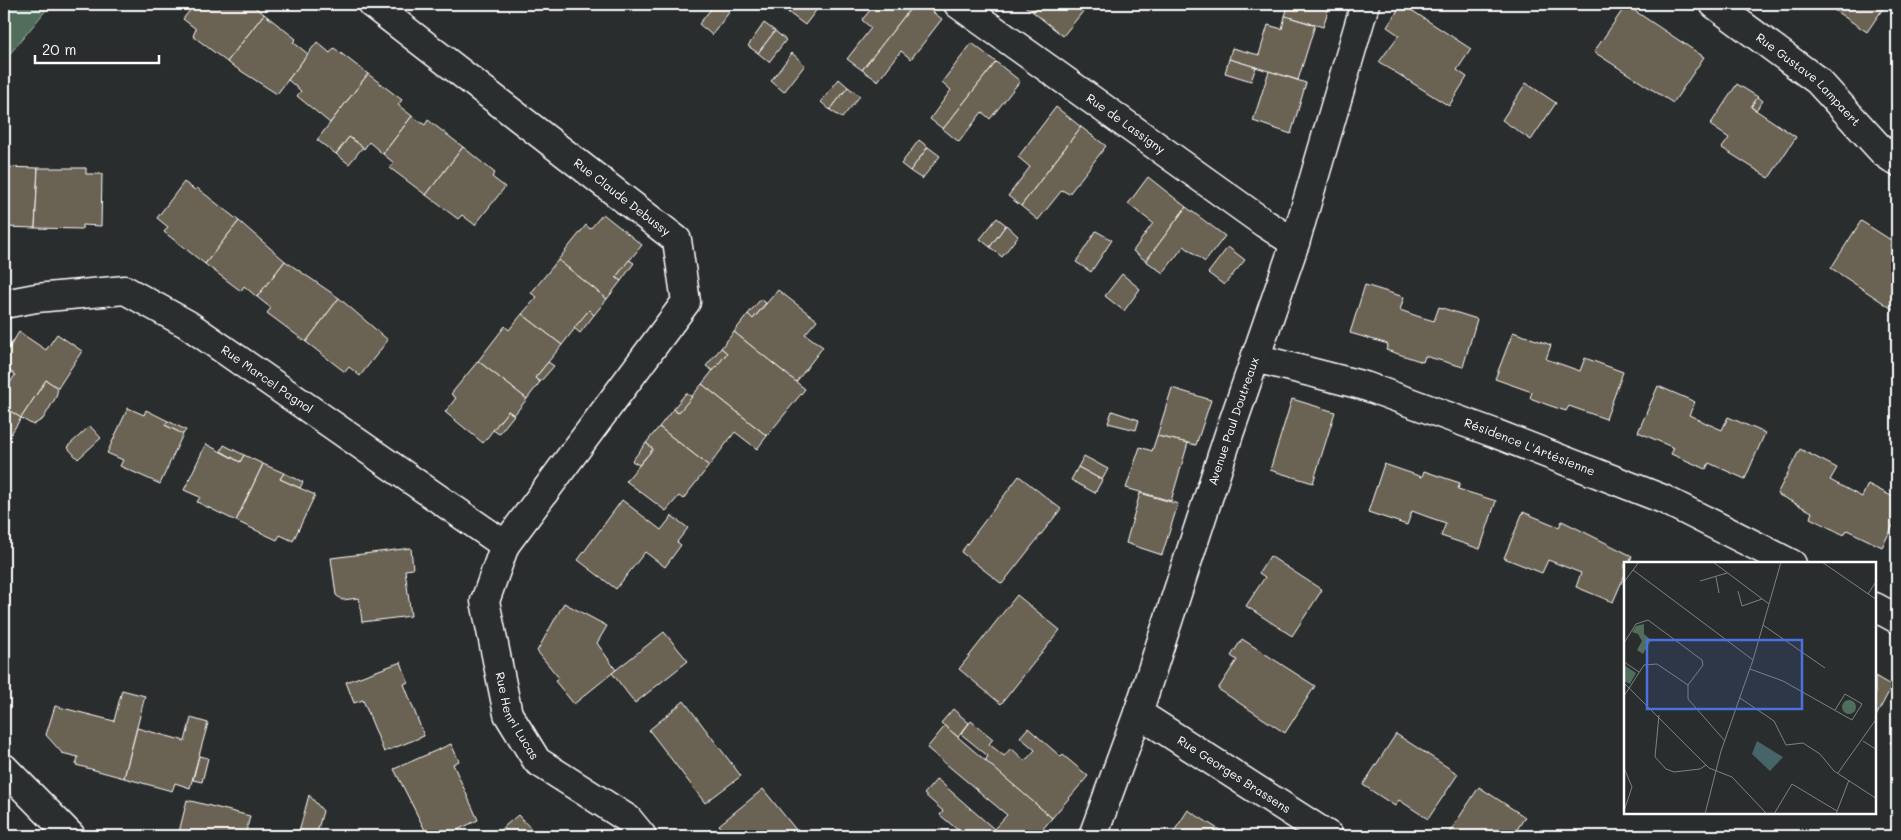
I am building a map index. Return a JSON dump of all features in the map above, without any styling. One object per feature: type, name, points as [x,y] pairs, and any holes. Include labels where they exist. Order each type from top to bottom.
[{"type":"street","name":"Rue Claude Debussy","points":[[372,4],[677,240],[686,302],[505,545]]},
{"type":"street","name":"Rue de Lassigny","points":[[958,4],[1264,223],[1296,243]]},
{"type":"street","name":"Avenue Paul Doutreaux","points":[[1093,836],[1138,712],[1255,358],[1296,243],[1365,4]]},
{"type":"street","name":"Rue Gustave Lampaert","points":[[1714,4],[1818,81],[1884,153],[1897,162]]},
{"type":"street","name":"Rue Marcel Pagnol","points":[[4,304],[36,298],[125,290],[187,324],[505,545]]},
{"type":"street","name":"Résidence L'Artésienne","points":[[1255,358],[1365,386],[1503,436],[1663,499],[1788,562]]},
{"type":"street","name":"Rue Henri Lucas","points":[[505,545],[485,601],[508,714],[537,761],[628,819],[642,836]]},
{"type":"street","points":[[1876,608],[1897,619]]},
{"type":"street","name":"Rue Georges Brassens","points":[[1138,712],[1329,836]]},
{"type":"street","points":[[4,768],[71,836]]},
{"type":"green space","points":[[4,4],[51,4],[4,61]]},
{"type":"building","points":[[195,4],[251,4],[264,14],[227,62],[193,36],[196,29],[183,19]]},
{"type":"building","points":[[715,4],[728,4],[733,7],[712,35],[699,24]]},
{"type":"building","points":[[778,4],[796,4],[789,13]]},
{"type":"building","points":[[796,4],[821,4],[805,25],[789,13]]},
{"type":"building","points":[[875,4],[914,4],[862,70],[847,59],[871,28],[862,20]]},
{"type":"building","points":[[914,4],[922,4],[942,19],[911,59],[901,51],[878,81],[862,70]]},
{"type":"building","points":[[1022,4],[1039,4],[1033,12]]},
{"type":"building","points":[[1039,4],[1089,4],[1063,36],[1033,12]]},
{"type":"building","points":[[1289,4],[1330,4],[1323,27],[1285,16]]},
{"type":"building","points":[[1402,4],[1471,49],[1457,70],[1467,77],[1449,106],[1379,62],[1399,35],[1387,27]]},
{"type":"building","points":[[1825,4],[1886,4],[1867,32]]},
{"type":"building","points":[[1626,5],[1704,57],[1673,103],[1594,52]]},
{"type":"building","points":[[264,14],[296,39],[293,42],[308,54],[277,94],[227,62]]},
{"type":"building","points":[[1285,16],[1315,25],[1298,80],[1229,59],[1232,48],[1259,55],[1268,25],[1282,29]]},
{"type":"building","points":[[764,23],[775,31],[758,53],[748,46]]},
{"type":"building","points":[[775,31],[786,40],[769,62],[758,53]]},
{"type":"building","points":[[317,42],[330,53],[334,48],[368,74],[330,123],[297,96],[301,91],[288,80]]},
{"type":"building","points":[[972,43],[996,62],[943,129],[930,119],[951,90],[942,82]]},
{"type":"building","points":[[792,53],[805,65],[784,92],[771,81]]},
{"type":"building","points":[[1229,59],[1256,67],[1251,81],[1225,73]]},
{"type":"building","points":[[996,62],[1020,81],[990,119],[982,112],[959,142],[943,129]]},
{"type":"building","points":[[1269,71],[1306,83],[1291,134],[1253,121]]},
{"type":"building","points":[[368,74],[402,100],[398,105],[412,116],[383,154],[369,142],[364,149],[349,137],[336,154],[317,140]]},
{"type":"building","points":[[839,79],[848,87],[830,110],[821,102]]},
{"type":"building","points":[[1526,83],[1556,103],[1531,140],[1502,120]]},
{"type":"building","points":[[1737,84],[1758,97],[1751,107],[1796,137],[1769,178],[1722,148],[1729,138],[1710,125]]},
{"type":"building","points":[[848,87],[860,96],[842,118],[830,110]]},
{"type":"building","points":[[1758,97],[1763,101],[1756,110],[1751,107]]},
{"type":"building","points":[[1056,107],[1081,127],[1021,206],[1008,196],[1030,167],[1018,157]]},
{"type":"building","points":[[412,116],[425,125],[428,120],[463,147],[426,195],[390,168],[394,163],[383,154]]},
{"type":"building","points":[[1081,127],[1106,146],[1069,194],[1062,190],[1038,220],[1021,206]]},
{"type":"building","points":[[349,137],[363,147],[349,164],[336,154]]},
{"type":"building","points":[[919,140],[928,147],[910,171],[901,164]]},
{"type":"building","points":[[463,147],[495,173],[492,177],[505,187],[475,225],[462,215],[458,219],[426,195]]},
{"type":"building","points":[[928,147],[940,156],[922,179],[910,171]]},
{"type":"building","points":[[4,167],[38,168],[35,228],[4,227]]},
{"type":"building","points":[[38,168],[86,168],[86,174],[102,174],[101,226],[82,225],[82,229],[35,228]]},
{"type":"building","points":[[1148,177],[1186,207],[1146,261],[1133,251],[1153,223],[1128,204]]},
{"type":"building","points":[[184,182],[195,190],[197,188],[239,221],[205,264],[164,232],[168,227],[157,218]]},
{"type":"building","points":[[1186,207],[1225,236],[1205,262],[1184,246],[1163,273],[1146,261]]},
{"type":"building","points":[[603,214],[642,245],[616,277],[621,281],[607,299],[558,260],[586,225],[590,229]]},
{"type":"building","points":[[997,218],[1006,225],[990,247],[980,239]]},
{"type":"building","points":[[239,221],[285,261],[257,297],[244,286],[241,291],[205,264]]},
{"type":"building","points":[[1861,221],[1894,242],[1891,246],[1897,249],[1897,312],[1831,268]]},
{"type":"building","points":[[1006,225],[1018,236],[1002,257],[990,247]]},
{"type":"building","points":[[1096,231],[1112,240],[1091,272],[1076,262]]},
{"type":"building","points":[[1228,247],[1245,260],[1224,285],[1208,273]]},
{"type":"building","points":[[558,260],[607,299],[594,315],[589,310],[562,345],[522,314],[537,297],[531,293]]},
{"type":"building","points":[[629,260],[634,263],[621,281],[616,277]]},
{"type":"building","points":[[285,261],[339,298],[306,342],[267,313],[271,308],[257,297]]},
{"type":"building","points":[[1122,274],[1140,289],[1124,311],[1105,296]]},
{"type":"building","points":[[1365,285],[1404,297],[1400,310],[1417,316],[1434,321],[1439,307],[1477,319],[1463,367],[1425,356],[1423,362],[1386,350],[1388,344],[1350,333]]},
{"type":"building","points":[[778,290],[817,320],[805,334],[823,347],[796,382],[734,332],[748,314],[753,319]]},
{"type":"building","points":[[339,298],[388,340],[360,376],[349,367],[345,372],[306,342]]},
{"type":"building","points":[[761,299],[766,303],[753,319],[748,314]]},
{"type":"building","points":[[589,310],[594,315],[580,333],[574,328]]},
{"type":"building","points":[[522,314],[562,345],[535,378],[540,382],[527,399],[478,361],[505,326],[509,330]]},
{"type":"building","points":[[19,332],[46,350],[57,334],[82,351],[58,388],[46,380],[21,418],[4,407],[4,383],[8,386],[15,375],[4,366],[4,356]]},
{"type":"building","points":[[734,332],[805,389],[767,436],[702,384],[727,353],[721,348]]},
{"type":"building","points":[[1513,332],[1551,345],[1546,359],[1580,371],[1585,358],[1623,372],[1606,419],[1569,406],[1566,411],[1548,405],[1530,398],[1532,392],[1495,379]]},
{"type":"building","points":[[721,348],[727,353],[713,371],[706,366]]},
{"type":"building","points":[[478,361],[527,399],[514,415],[508,411],[483,443],[445,412],[456,398],[451,394]]},
{"type":"building","points":[[548,362],[554,366],[540,382],[535,378]]},
{"type":"building","points":[[46,380],[58,388],[56,397],[43,419],[33,425],[21,418]]},
{"type":"building","points":[[702,384],[767,436],[757,449],[735,432],[709,466],[659,427],[673,409],[678,413]]},
{"type":"building","points":[[1658,386],[1695,402],[1689,415],[1706,423],[1722,430],[1728,417],[1765,433],[1745,479],[1709,463],[1706,469],[1671,454],[1674,448],[1638,432]]},
{"type":"building","points":[[1172,388],[1211,400],[1196,445],[1157,436]]},
{"type":"building","points":[[686,393],[692,397],[678,413],[673,409]]},
{"type":"building","points":[[1292,399],[1335,412],[1313,483],[1270,470]]},
{"type":"building","points":[[4,407],[21,418],[4,445]]},
{"type":"building","points":[[128,408],[144,415],[146,410],[168,421],[165,425],[183,434],[160,484],[120,466],[123,460],[107,453]]},
{"type":"building","points":[[508,411],[514,415],[499,434],[493,430]]},
{"type":"building","points":[[1112,411],[1139,420],[1136,430],[1108,423]]},
{"type":"building","points":[[168,421],[186,430],[183,434],[165,425]]},
{"type":"building","points":[[90,426],[101,438],[78,459],[67,447]]},
{"type":"building","points":[[659,427],[709,466],[683,499],[679,496],[666,511],[626,481],[653,449],[646,443]]},
{"type":"building","points":[[1157,436],[1188,443],[1171,501],[1126,488],[1140,447],[1152,451]]},
{"type":"building","points":[[646,443],[653,449],[639,465],[632,461]]},
{"type":"building","points":[[206,444],[240,462],[244,455],[263,464],[236,521],[197,502],[200,497],[184,490]]},
{"type":"building","points":[[224,445],[244,455],[240,462],[221,451]]},
{"type":"building","points":[[1800,449],[1837,468],[1830,480],[1862,497],[1868,484],[1897,499],[1897,518],[1882,547],[1847,530],[1844,535],[1810,518],[1812,512],[1777,494]]},
{"type":"building","points":[[1084,456],[1108,469],[1102,480],[1078,467]]},
{"type":"building","points":[[263,464],[284,473],[280,479],[315,495],[293,541],[280,535],[277,540],[236,521]]},
{"type":"building","points":[[1384,464],[1422,477],[1424,471],[1460,483],[1458,489],[1496,501],[1480,549],[1441,536],[1446,523],[1412,511],[1407,525],[1368,512]]},
{"type":"building","points":[[1078,467],[1102,480],[1095,493],[1071,480]]},
{"type":"building","points":[[284,473],[303,482],[300,488],[280,479]]},
{"type":"building","points":[[1019,476],[1061,509],[1002,584],[961,552]]},
{"type":"building","points":[[1140,493],[1178,504],[1162,555],[1126,543]]},
{"type":"building","points":[[622,500],[661,530],[672,516],[688,528],[677,542],[681,545],[665,567],[645,552],[616,589],[578,560]]},
{"type":"building","points":[[1523,512],[1559,527],[1562,521],[1632,556],[1630,562],[1624,562],[1624,576],[1613,602],[1576,587],[1581,573],[1548,560],[1542,573],[1504,558]]},
{"type":"building","points":[[411,548],[413,569],[405,570],[411,616],[362,622],[359,598],[342,600],[336,595],[331,558]]},
{"type":"building","points":[[1270,556],[1322,590],[1292,636],[1246,606],[1265,577],[1259,573]]},
{"type":"building","points":[[1017,595],[1060,630],[1001,704],[959,669]]},
{"type":"building","points":[[564,603],[607,626],[597,643],[616,670],[574,704],[555,681],[559,678],[537,651]]},
{"type":"building","points":[[664,632],[688,661],[635,703],[612,673]]},
{"type":"building","points":[[1242,639],[1315,686],[1285,733],[1218,689],[1237,660],[1231,656]]},
{"type":"building","points":[[401,662],[408,682],[404,684],[424,736],[384,752],[363,700],[354,703],[346,682]]},
{"type":"building","points":[[1876,677],[1892,686],[1876,716]]},
{"type":"building","points":[[122,690],[145,696],[124,778],[76,765],[78,757],[62,753],[46,735],[55,706],[114,721]]},
{"type":"building","points":[[684,701],[741,776],[705,803],[649,730]]},
{"type":"building","points":[[953,709],[969,723],[958,737],[941,723]]},
{"type":"building","points":[[191,718],[208,723],[190,788],[175,783],[172,791],[124,778],[137,728],[185,741]]},
{"type":"building","points":[[971,721],[993,739],[989,744],[1004,756],[1011,748],[1025,761],[1035,750],[1020,737],[1028,728],[1061,757],[1063,755],[1088,776],[1052,818],[985,761],[988,756],[961,734]]},
{"type":"building","points":[[945,726],[1052,818],[1037,836],[1003,836],[994,829],[1007,815],[927,748]]},
{"type":"building","points":[[1897,732],[1897,747],[1890,743]]},
{"type":"building","points":[[1396,734],[1458,774],[1428,819],[1399,800],[1395,806],[1363,785]]},
{"type":"building","points":[[451,744],[459,761],[453,764],[478,820],[445,836],[428,836],[394,769]]},
{"type":"building","points":[[199,756],[208,758],[202,782],[193,780]]},
{"type":"building","points":[[937,779],[1003,836],[965,836],[940,815],[943,811],[924,794]]},
{"type":"building","points":[[1479,787],[1525,817],[1513,836],[1447,836]]},
{"type":"building","points":[[763,789],[801,836],[728,836],[719,825]]},
{"type":"building","points":[[309,795],[323,811],[316,836],[298,836]]},
{"type":"building","points":[[187,800],[250,816],[245,836],[178,836]]},
{"type":"building","points":[[1188,810],[1229,836],[1171,836]]},
{"type":"building","points":[[518,815],[538,836],[493,836]]},
{"type":"building","points":[[271,832],[288,836],[269,836]]}]
